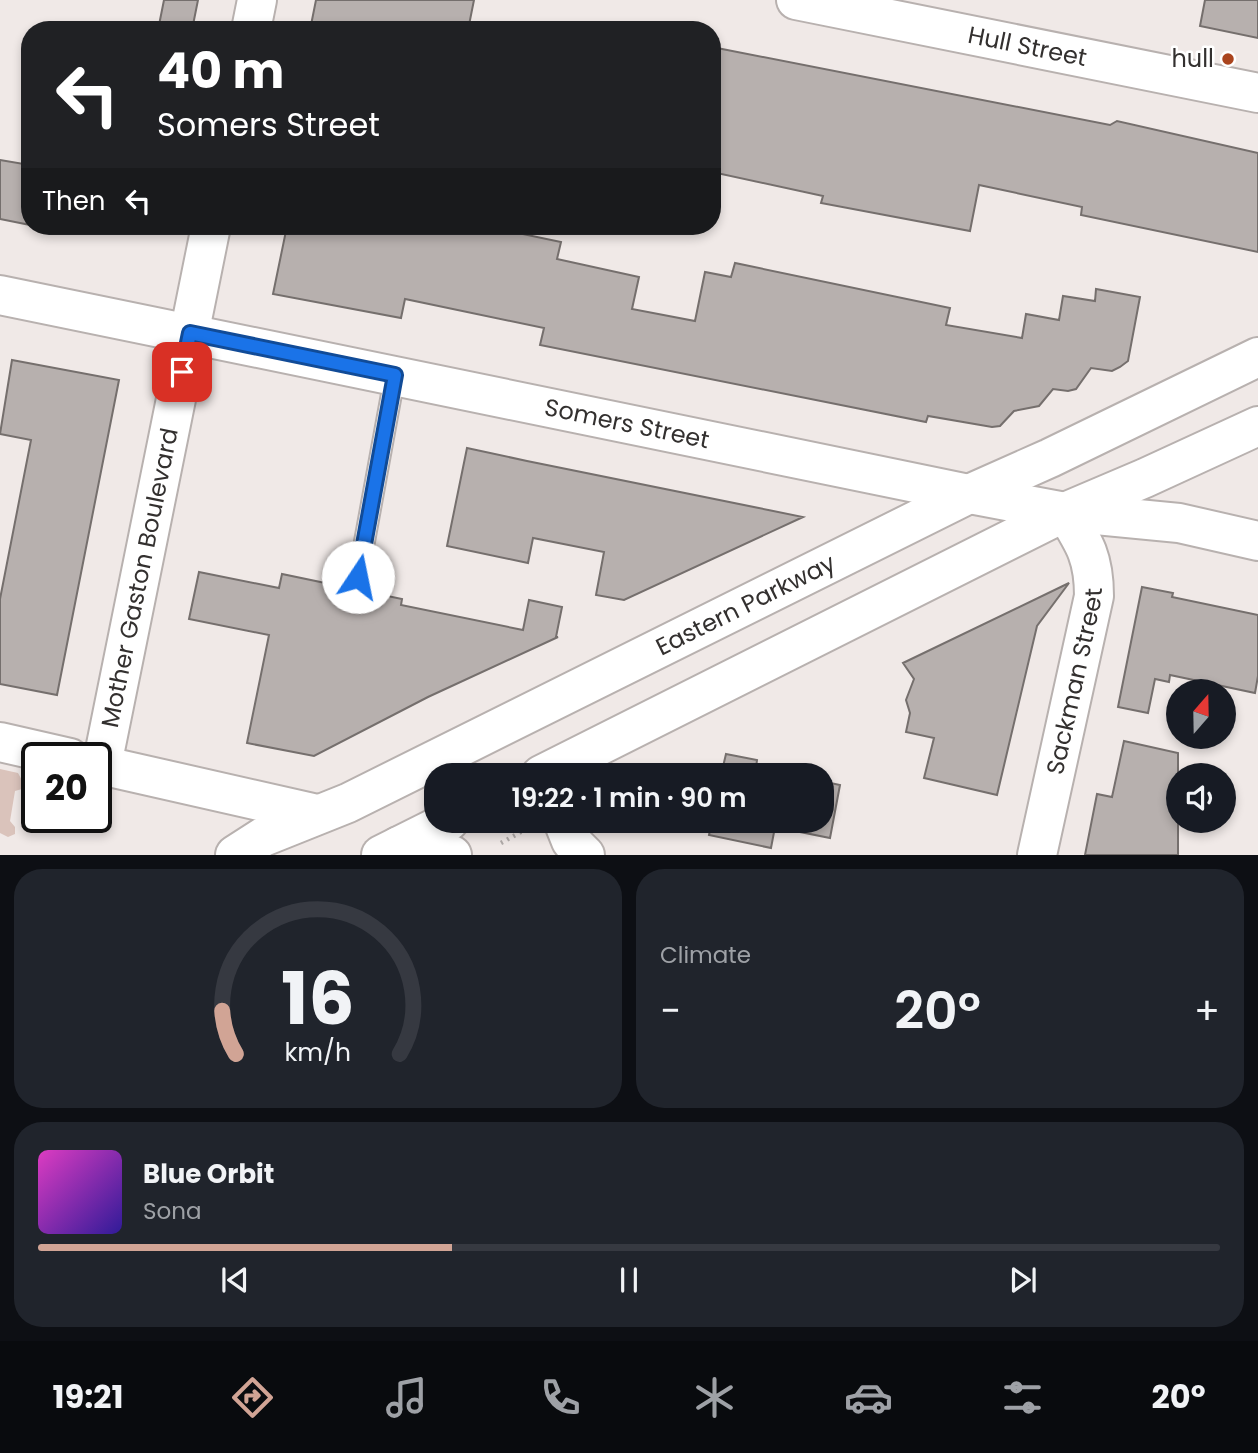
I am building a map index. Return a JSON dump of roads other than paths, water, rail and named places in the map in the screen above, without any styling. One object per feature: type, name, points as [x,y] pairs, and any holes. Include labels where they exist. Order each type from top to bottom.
[{"type":"street","points":[[253,21],[257,0]]},
{"type":"street","name":"Hull Street","points":[[796,0],[1258,93]]},
{"type":"street","name":"Mother Gaston Boulevard","points":[[94,742],[190,333],[209,235]]},
{"type":"street","name":"Somers Street","points":[[0,295],[969,494],[1065,512],[1179,523],[1258,541]]},
{"type":"street","name":"Eastern Parkway","points":[[235,855],[263,837],[348,803],[969,494],[1050,458],[1258,357]]},
{"type":"street","points":[[572,763],[1065,512],[1258,426]]},
{"type":"street","name":"Sackman Street","points":[[1037,855],[1094,596],[1094,570],[1084,543],[1065,512]]},
{"type":"street","points":[[0,743],[21,747]]},
{"type":"street","points":[[112,767],[317,814]]},
{"type":"street","points":[[390,850],[425,833]]},
{"type":"street","points":[[560,833],[585,855]]},
{"type":"street","points":[[390,850],[452,855]]},
{"type":"lane","points":[[358,577],[395,375]]},
{"type":"place","name":"hull","points":[[1228,59]]}]
